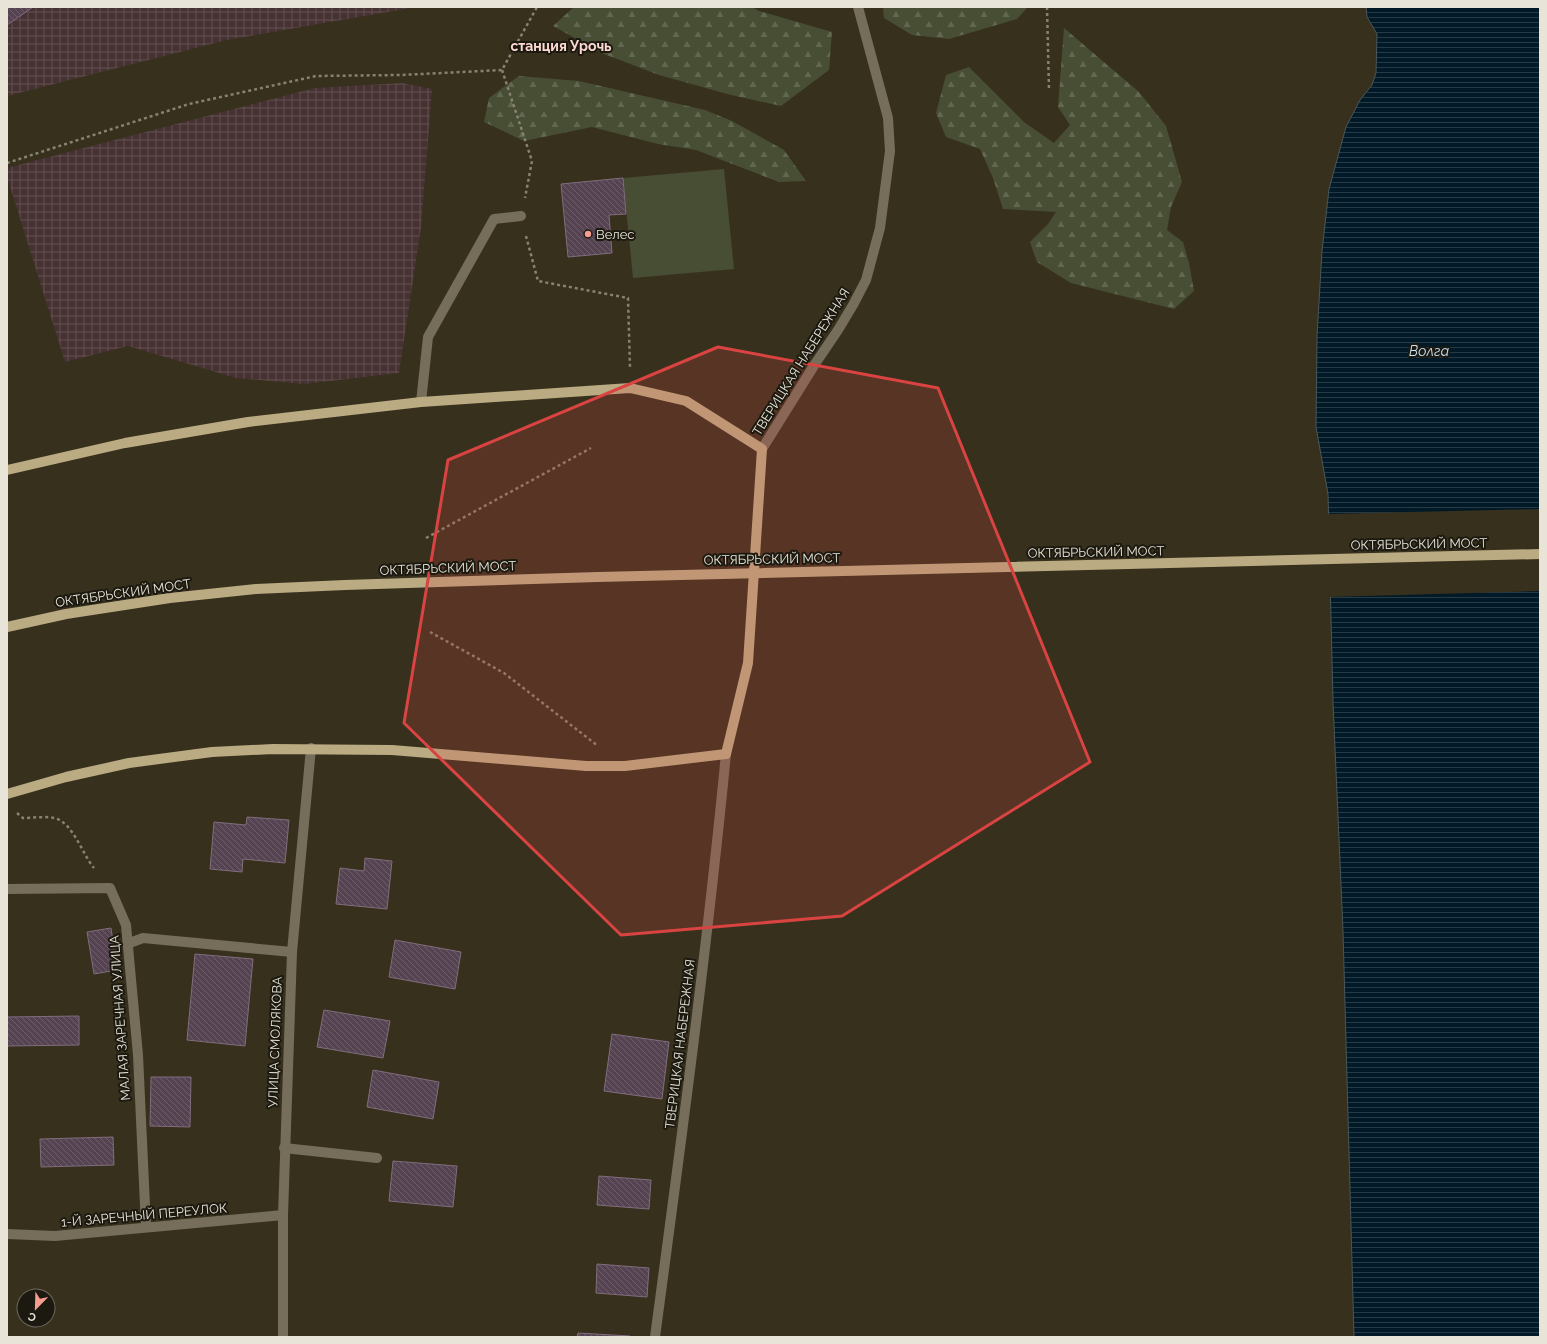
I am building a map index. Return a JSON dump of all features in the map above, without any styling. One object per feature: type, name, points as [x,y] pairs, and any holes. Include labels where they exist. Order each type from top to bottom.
[{"type":"main road","points":[[7,470],[125,443],[248,422],[421,402],[630,388],[686,401],[762,449],[748,663],[726,754],[625,766],[586,766],[392,750],[312,748],[212,752],[129,763],[66,777],[7,794]]},
{"type":"main road","name":"ОКТЯБРЬСКИЙ МОСТ","points":[[7,627],[66,614],[162,599],[256,589],[598,577],[1540,554]]},
{"type":"street","name":"ТВЕРИЦКАЯ НАБЕРЕЖНАЯ","points":[[762,449],[853,305],[866,280],[880,228],[890,151],[888,118],[858,7]]},
{"type":"street","points":[[421,402],[428,337],[494,219],[521,216]]},
{"type":"street","name":"УЛИЦА СМОЛЯКОВА","points":[[284,1337],[284,1148],[292,952],[312,748]]},
{"type":"street","name":"ТВЕРИЦКАЯ НАБЕРЕЖНАЯ","points":[[655,1337],[685,1108],[726,754]]},
{"type":"street","points":[[7,889],[110,888]]},
{"type":"street","name":"МАЛАЯ ЗАРЕЧНАЯ УЛИЦА","points":[[110,888],[126,925],[138,1055],[146,1227]]},
{"type":"street","points":[[127,944],[143,938],[292,952]]},
{"type":"street","points":[[284,1148],[377,1158]]},
{"type":"street","name":"1-Й ЗАРЕЧНЫЙ ПЕРЕУЛОК","points":[[7,1234],[55,1236],[283,1215]]},
{"type":"path","points":[[537,7],[502,70],[532,161],[521,216],[538,281],[628,298],[630,388]]},
{"type":"path","points":[[1047,7],[1049,90]]},
{"type":"path","points":[[7,163],[189,104],[316,76],[400,75],[502,70]]},
{"type":"path","points":[[426,538],[591,448]]},
{"type":"path","points":[[430,632],[504,673],[601,748]]},
{"type":"path","points":[[12,807],[23,818],[54,818],[67,824],[89,863],[110,888]]},
{"type":"highlighted area","points":[[718,347],[938,388],[1090,762],[842,916],[621,935],[404,723],[448,460]]},
{"type":"shaded area","points":[[7,7],[416,7],[227,40],[7,96]]},
{"type":"shaded area","points":[[402,83],[432,89],[421,227],[399,373],[304,384],[236,378],[128,346],[65,362],[7,177],[7,168],[315,88]]},
{"type":"green space","points":[[574,7],[752,7],[759,11],[832,32],[829,70],[781,106],[731,95],[659,75],[604,54],[553,26]]},
{"type":"green space","points":[[883,7],[1027,8],[1017,19],[949,39],[912,35],[884,18]]},
{"type":"green space","points":[[1064,28],[1139,92],[1166,126],[1182,182],[1171,207],[1167,230],[1183,242],[1189,263],[1194,291],[1174,309],[1071,283],[1037,262],[1030,242],[1048,224],[1056,212],[1003,209],[993,178],[980,149],[946,137],[936,113],[946,75],[969,67],[1024,122],[1054,143],[1070,125],[1058,107]]},
{"type":"green space","points":[[519,76],[579,81],[705,110],[732,121],[784,150],[806,181],[779,182],[696,150],[658,144],[592,127],[524,141],[484,122],[489,98]]},
{"type":"green space","points":[[724,169],[734,269],[633,278],[623,178]]},
{"type":"water","name":"Волга","points":[[1366,7],[1540,7],[1540,1337],[1354,1337],[1343,931],[1333,702],[1328,494],[1316,427],[1317,336],[1322,251],[1329,189],[1346,127],[1360,100],[1372,85],[1376,73],[1377,34],[1367,17]]},
{"type":"pier","points":[[1540,509],[1540,591],[1329,597],[1327,514]]},
{"type":"building","points":[[7,7],[33,7],[7,25]]},
{"type":"building","name":"Велес","points":[[623,178],[626,214],[609,215],[612,253],[568,257],[561,184]]},
{"type":"building","points":[[247,817],[289,820],[285,863],[243,859],[242,872],[210,869],[214,822],[246,825]]},
{"type":"building","points":[[365,858],[392,861],[387,909],[336,904],[340,868],[364,871]]},
{"type":"building","points":[[111,928],[117,970],[94,974],[87,932]]},
{"type":"building","points":[[395,940],[461,952],[455,989],[389,977]]},
{"type":"building","points":[[195,954],[253,959],[245,1046],[187,1040]]},
{"type":"building","points":[[324,1010],[390,1021],[383,1058],[317,1047]]},
{"type":"building","points":[[79,1016],[79,1045],[7,1046],[7,1017]]},
{"type":"building","points":[[612,1034],[669,1042],[662,1099],[604,1091]]},
{"type":"building","points":[[373,1070],[439,1082],[433,1119],[367,1107]]},
{"type":"building","points":[[151,1077],[191,1077],[190,1127],[150,1126]]},
{"type":"building","points":[[113,1137],[114,1165],[41,1167],[40,1139]]},
{"type":"building","points":[[393,1161],[457,1166],[453,1207],[389,1201]]},
{"type":"building","points":[[599,1176],[651,1180],[649,1209],[597,1205]]},
{"type":"building","points":[[597,1264],[649,1268],[647,1297],[596,1293]]},
{"type":"building","points":[[578,1333],[630,1336],[630,1337],[577,1337]]},
{"type":"place","name":"Велес","points":[[588,234]]},
{"type":"district","name":"станция Урочь","points":[[561,46]]}]
